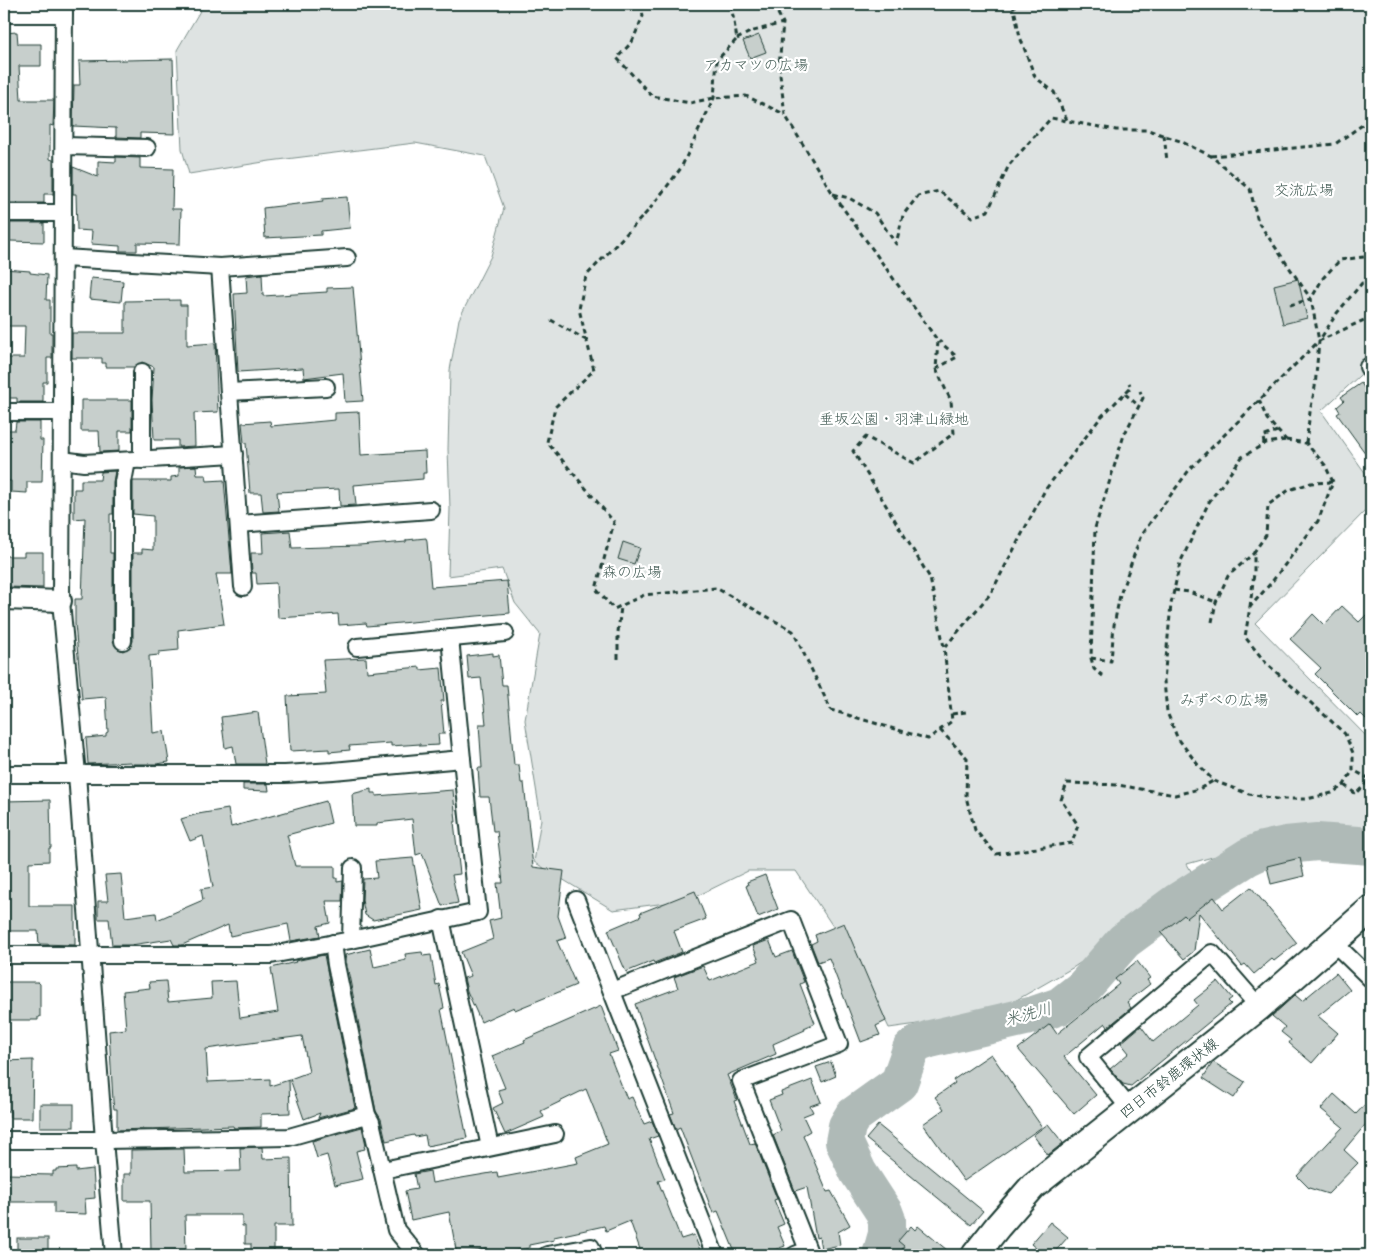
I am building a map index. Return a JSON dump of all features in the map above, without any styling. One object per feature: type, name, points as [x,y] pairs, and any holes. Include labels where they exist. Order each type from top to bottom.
[{"type":"main road","name":"四日市鈴鹿環状線","points":[[975,1255],[1033,1186],[1259,1006],[1371,909]]},
{"type":"street","points":[[4,14],[64,9],[61,601],[77,774],[114,1255]]},
{"type":"street","points":[[64,146],[147,148]]},
{"type":"street","points":[[4,214],[63,213]]},
{"type":"street","points":[[63,258],[220,267],[347,258]]},
{"type":"street","points":[[220,267],[243,587]]},
{"type":"street","points":[[123,641],[123,482],[134,460],[142,372]]},
{"type":"street","points":[[229,392],[326,387]]},
{"type":"street","points":[[4,412],[62,412]]},
{"type":"street","points":[[62,460],[84,463],[234,454]]},
{"type":"street","points":[[239,524],[431,510]]},
{"type":"street","points":[[4,600],[61,601]]},
{"type":"street","points":[[357,647],[505,633]]},
{"type":"street","points":[[4,955],[271,955],[351,940],[478,912],[450,638]]},
{"type":"street","points":[[4,774],[285,774],[333,772],[462,759]]},
{"type":"street","points":[[351,940],[353,868]]},
{"type":"street","points":[[576,900],[715,1255]]},
{"type":"street","points":[[441,919],[490,1147]]},
{"type":"street","points":[[612,991],[791,920],[839,1044],[741,1082],[808,1250],[796,1255]]},
{"type":"street","points":[[1333,942],[1371,979]]},
{"type":"street","points":[[333,943],[367,1115],[371,1122],[396,1230],[417,1255]]},
{"type":"street","points":[[1130,1109],[1088,1057],[1212,953],[1259,1006]]},
{"type":"street","points":[[4,1140],[289,1137],[367,1115]]},
{"type":"street","points":[[383,1170],[555,1134]]},
{"type":"street","points":[[547,1255],[591,1247],[594,1255]]},
{"type":"path","points":[[641,4],[643,16],[636,33],[632,42],[618,58],[652,96],[690,103],[714,98],[746,96],[785,115]]},
{"type":"path","points":[[731,4],[737,39]]},
{"type":"path","points":[[773,4],[783,23],[779,66],[785,115],[833,194],[938,341],[957,357],[936,369]]},
{"type":"path","points":[[1013,4],[1020,36],[1035,77],[1054,92],[1067,121]]},
{"type":"path","points":[[783,23],[750,32],[737,39],[717,60],[714,98],[681,168],[649,210],[586,276],[579,309],[594,370],[555,407],[547,442],[614,522],[596,589],[614,609],[644,595],[716,588],[792,631],[831,710],[928,739],[952,721],[944,647],[930,578],[853,450],[866,437],[914,463],[954,433],[951,401],[936,369],[938,341]]},
{"type":"path","points":[[833,194],[848,198],[875,213],[896,244],[903,214],[918,196],[939,191],[972,217],[988,211],[1009,165],[1051,118],[1116,130],[1148,130],[1180,141],[1211,156],[1250,189],[1258,222],[1311,298],[1319,341],[1315,387],[1306,443]]},
{"type":"path","points":[[1211,156],[1335,144],[1371,119]]},
{"type":"path","points":[[1164,135],[1168,161]]},
{"type":"path","points":[[1290,305],[1311,298],[1324,278],[1340,260],[1371,256]]},
{"type":"path","points":[[1091,658],[1111,661],[1114,625],[1120,594],[1141,535],[1190,469],[1319,341],[1337,313],[1362,283],[1371,282]]},
{"type":"path","points":[[551,320],[587,340]]},
{"type":"path","points":[[1319,341],[1364,320],[1371,320]]},
{"type":"path","points":[[944,647],[991,593],[1045,490],[1102,417],[1131,388],[1129,383]]},
{"type":"path","points":[[1103,676],[1094,669],[1091,658],[1095,528],[1124,436],[1143,398],[1140,391]]},
{"type":"path","points":[[1125,394],[1138,405]]},
{"type":"path","points":[[1259,400],[1267,420],[1286,440]]},
{"type":"path","points":[[1264,444],[1263,437],[1277,431]]},
{"type":"path","points":[[1250,607],[1271,583],[1318,521],[1333,482],[1325,465],[1306,443],[1286,440],[1264,444],[1242,457],[1209,502],[1180,563],[1171,604],[1164,681],[1167,712],[1177,737],[1198,765],[1214,781],[1249,794],[1277,799],[1307,799],[1332,793],[1344,785],[1353,770],[1353,753],[1345,734],[1266,664],[1245,637],[1254,573],[1254,552]]},
{"type":"path","points":[[1212,622],[1216,602],[1228,576],[1254,552],[1266,535],[1268,505],[1289,490],[1311,483],[1333,482]]},
{"type":"path","points":[[1174,590],[1188,592],[1216,602]]},
{"type":"path","points":[[618,659],[618,632],[621,606]]},
{"type":"path","points":[[952,714],[966,712]]},
{"type":"path","points":[[940,730],[967,758],[966,797],[975,830],[996,854],[1072,843],[1078,825],[1061,800],[1067,783],[1118,785],[1175,795],[1199,789],[1214,781]]},
{"type":"path","points":[[1344,785],[1356,794],[1370,779],[1353,770]]},
{"type":"green space","name":"垂坂公園・羽津山緑地","points":[[204,4],[1371,4],[1371,365],[1321,411],[1371,481],[1371,505],[1255,623],[1371,741],[1371,832],[1260,844],[1187,864],[1198,883],[1074,967],[945,1041],[932,1022],[889,1028],[860,967],[796,871],[748,871],[689,900],[613,910],[534,862],[541,819],[525,720],[540,634],[515,603],[502,569],[448,576],[450,370],[459,319],[491,256],[504,208],[485,156],[415,143],[270,161],[189,174],[182,149],[177,50]]},
{"type":"building","points":[[17,32],[18,44],[41,44],[41,66],[19,66],[21,100],[54,100],[53,126],[50,125],[53,194],[44,194],[44,203],[4,203],[4,175],[7,175],[6,128],[4,128],[4,33]]},
{"type":"building","points":[[759,35],[766,52],[750,58],[743,41]]},
{"type":"building","points":[[173,59],[175,134],[140,133],[140,138],[116,137],[116,128],[73,126],[74,85],[80,85],[79,61]]},
{"type":"building","points":[[116,157],[140,158],[140,168],[173,169],[172,209],[181,209],[180,244],[137,243],[137,251],[120,251],[120,246],[91,244],[92,231],[77,230],[76,194],[73,194],[73,167],[98,177],[98,161],[116,162]]},
{"type":"building","points":[[347,197],[350,228],[321,231],[321,235],[265,238],[263,208]]},
{"type":"building","points":[[10,223],[44,223],[44,242],[10,241]]},
{"type":"building","points":[[4,269],[30,271],[30,273],[47,275],[46,300],[50,300],[52,358],[47,358],[47,382],[43,382],[43,402],[17,402],[17,398],[4,398],[4,358],[24,358],[25,326],[8,326],[4,323]]},
{"type":"building","points":[[262,274],[263,296],[327,292],[327,288],[353,287],[363,401],[345,402],[343,373],[304,378],[303,368],[238,372],[234,294],[247,293],[246,276]]},
{"type":"building","points":[[91,278],[123,281],[121,302],[89,299]]},
{"type":"building","points":[[1298,279],[1307,318],[1283,324],[1274,285]]},
{"type":"building","points":[[180,300],[180,305],[187,305],[187,345],[215,343],[218,412],[194,413],[195,446],[178,447],[178,440],[154,440],[152,400],[154,367],[142,362],[134,367],[106,367],[106,363],[102,363],[102,358],[72,358],[72,333],[125,333],[125,301]]},
{"type":"building","points":[[1361,383],[1371,398],[1371,461],[1337,414],[1340,412],[1337,407],[1344,401],[1341,397]]},
{"type":"building","points":[[81,400],[132,400],[132,431],[119,431],[119,451],[100,452],[99,431],[81,431]]},
{"type":"building","points":[[359,412],[361,455],[425,451],[426,473],[423,473],[423,479],[354,485],[356,505],[340,506],[339,489],[277,492],[279,511],[263,512],[261,493],[250,493],[246,443],[244,443],[242,423],[270,421],[271,426],[335,420],[335,413]]},
{"type":"building","points":[[16,422],[40,422],[40,440],[43,440],[42,482],[27,482],[27,493],[11,492],[11,481],[4,481],[4,459],[6,459],[4,430],[15,430]]},
{"type":"building","points":[[196,466],[197,475],[206,475],[207,481],[224,480],[232,574],[216,574],[224,624],[178,630],[179,650],[159,652],[159,655],[149,656],[153,733],[164,731],[169,762],[157,764],[131,764],[131,762],[88,764],[86,738],[106,736],[108,732],[106,697],[82,699],[75,624],[75,599],[82,599],[85,518],[74,519],[74,489],[81,489],[81,480],[100,480],[101,472],[115,471],[113,514],[110,514],[110,553],[113,553],[113,641],[118,649],[123,651],[131,646],[133,641],[133,553],[142,553],[142,549],[153,550],[153,516],[133,514],[133,481],[171,481],[171,477],[179,476],[179,467]]},
{"type":"building","points":[[290,531],[292,548],[359,546],[406,542],[406,540],[426,538],[431,587],[507,581],[510,613],[367,626],[366,623],[339,625],[338,614],[278,618],[276,583],[257,584],[256,573],[252,573],[251,553],[263,553],[262,533]]},
{"type":"building","points":[[623,542],[640,548],[634,564],[618,559]]},
{"type":"building","points":[[24,552],[43,552],[43,588],[7,587],[7,584],[4,584],[4,556],[24,556]]},
{"type":"building","points":[[1342,606],[1359,622],[1371,610],[1371,724],[1361,714],[1358,717],[1315,674],[1321,668],[1290,639],[1313,614],[1324,625]]},
{"type":"building","points":[[493,653],[493,656],[499,655],[502,685],[507,685],[514,765],[519,765],[521,783],[524,783],[533,867],[564,871],[558,916],[566,938],[557,941],[576,985],[515,1010],[514,1007],[481,1022],[467,991],[464,978],[471,976],[461,952],[493,939],[489,921],[501,918],[497,883],[503,883],[497,831],[493,831],[489,797],[480,797],[478,768],[482,768],[479,724],[486,724],[481,678],[469,679],[467,656]]},
{"type":"building","points":[[366,658],[367,672],[420,667],[420,670],[441,668],[444,734],[438,734],[439,745],[391,746],[391,743],[349,746],[350,750],[329,752],[329,749],[290,751],[287,696],[326,694],[323,660]]},
{"type":"building","points":[[258,712],[265,764],[236,764],[233,746],[225,748],[221,717]]},
{"type":"building","points":[[243,784],[268,784],[269,791],[243,790]]},
{"type":"building","points":[[371,789],[371,793],[376,793],[376,796],[453,790],[456,822],[454,822],[460,874],[452,875],[458,903],[442,906],[422,853],[416,855],[412,819],[377,823],[377,826],[354,826],[352,794]]},
{"type":"building","points":[[50,800],[51,848],[49,848],[49,861],[29,862],[29,906],[75,906],[75,945],[39,944],[38,931],[4,931],[4,801]]},
{"type":"building","points":[[326,801],[331,823],[287,835],[295,866],[335,866],[337,882],[343,881],[342,901],[326,901],[330,923],[318,926],[320,936],[291,941],[288,924],[230,936],[228,925],[182,945],[174,945],[171,939],[131,945],[112,945],[109,919],[98,919],[98,901],[108,901],[105,875],[121,874],[125,917],[156,913],[157,920],[203,900],[201,889],[213,887],[203,836],[190,841],[181,819],[228,809],[231,827]]},
{"type":"building","points":[[413,858],[422,910],[373,920],[365,915],[362,900],[363,879],[377,878],[375,861]]},
{"type":"building","points":[[1300,858],[1304,876],[1271,884],[1267,866]]},
{"type":"building","points":[[765,875],[778,909],[758,917],[746,886],[748,885],[747,882]]},
{"type":"building","points":[[1251,887],[1297,943],[1274,961],[1272,959],[1254,974],[1245,964],[1242,966],[1199,913],[1194,951],[1184,959],[1161,933],[1184,915],[1187,918],[1214,897],[1223,909]]},
{"type":"building","points":[[695,891],[706,919],[674,931],[682,952],[626,972],[608,930],[641,916],[640,913]]},
{"type":"building","points":[[844,923],[886,1021],[876,1026],[880,1035],[861,1042],[829,958],[818,962],[811,944],[817,941],[815,935]]},
{"type":"building","points":[[769,940],[776,957],[792,951],[804,982],[800,984],[815,1023],[804,1028],[805,1030],[773,1044],[776,1054],[727,1075],[737,1100],[734,1101],[750,1144],[755,1143],[777,1199],[774,1200],[784,1224],[777,1227],[785,1246],[766,1253],[765,1250],[751,1255],[736,1255],[718,1211],[713,1213],[680,1127],[676,1129],[670,1114],[674,1113],[635,1004],[678,988],[674,977],[703,966],[710,981],[759,961],[753,946]]},
{"type":"building","points":[[370,949],[374,967],[406,960],[405,954],[422,952],[423,956],[431,955],[436,985],[439,984],[444,1008],[441,1009],[467,1138],[427,1146],[425,1135],[415,1137],[414,1135],[386,1141],[381,1119],[376,1111],[345,955]]},
{"type":"building","points":[[324,955],[355,1108],[318,1118],[320,1113],[304,1119],[290,1079],[309,1072],[302,1036],[206,1049],[208,1082],[270,1079],[270,1086],[289,1080],[290,1113],[261,1114],[261,1127],[234,1128],[233,1126],[117,1130],[117,1109],[114,1109],[113,1101],[109,1031],[126,1029],[123,991],[150,988],[149,982],[166,981],[168,1002],[212,998],[211,982],[236,981],[240,1018],[278,1012],[271,968]]},
{"type":"building","points":[[1137,961],[1150,978],[1147,980],[1150,984],[1127,1002],[1131,1008],[1108,1027],[1105,1023],[1064,1057],[1096,1095],[1074,1114],[1018,1049],[1050,1024],[1057,1034],[1119,984],[1115,979]]},
{"type":"building","points":[[1336,973],[1350,990],[1318,1016],[1338,1033],[1312,1063],[1289,1043],[1291,1040],[1281,1032],[1285,1027],[1272,1016],[1295,995],[1302,1001]]},
{"type":"building","points":[[1218,981],[1232,998],[1228,1001],[1231,1004],[1131,1086],[1123,1084],[1110,1069],[1129,1053],[1121,1043],[1141,1026],[1153,1042],[1198,1005],[1194,1000]]},
{"type":"building","points":[[4,982],[38,982],[40,984],[40,1017],[38,1017],[38,1020],[4,1020]]},
{"type":"building","points":[[601,1006],[618,1051],[609,1054],[627,1099],[632,1097],[644,1124],[652,1121],[658,1136],[649,1139],[665,1179],[658,1181],[681,1239],[694,1235],[702,1255],[642,1255],[630,1221],[606,1231],[604,1226],[554,1237],[554,1240],[529,1245],[529,1248],[494,1255],[488,1255],[487,1249],[457,1255],[449,1212],[411,1220],[405,1191],[417,1189],[414,1174],[430,1171],[432,1183],[497,1172],[498,1178],[578,1163],[576,1157],[608,1144],[586,1089],[541,1111],[544,1117],[505,1134],[493,1108],[503,1103],[498,1090],[505,1088],[492,1056]]},
{"type":"building","points":[[991,1054],[1042,1127],[964,1181],[923,1124],[944,1109],[935,1097],[955,1083],[953,1080]]},
{"type":"building","points":[[33,1060],[32,1118],[10,1118],[10,1111],[4,1111],[4,1061]]},
{"type":"building","points":[[831,1062],[836,1076],[822,1082],[816,1067]]},
{"type":"building","points":[[1213,1062],[1245,1082],[1234,1098],[1203,1078]]},
{"type":"building","points":[[812,1080],[821,1102],[810,1106],[813,1112],[803,1116],[810,1131],[803,1135],[827,1192],[831,1191],[850,1225],[838,1232],[840,1245],[821,1249],[819,1237],[816,1238],[807,1187],[795,1191],[773,1135],[781,1131],[769,1100],[782,1095],[781,1092]]},
{"type":"building","points":[[1334,1094],[1356,1114],[1371,1098],[1371,1118],[1344,1150],[1358,1163],[1328,1194],[1309,1188],[1297,1176],[1343,1127],[1321,1109]]},
{"type":"building","points":[[40,1104],[74,1104],[74,1127],[40,1127]]},
{"type":"building","points":[[1048,1124],[1063,1143],[1048,1155],[1033,1135]]},
{"type":"building","points":[[878,1125],[983,1211],[971,1225],[866,1139]]},
{"type":"building","points":[[362,1127],[366,1145],[364,1146],[365,1149],[356,1151],[363,1179],[335,1185],[327,1155],[317,1158],[312,1141]]},
{"type":"building","points":[[262,1147],[263,1159],[291,1158],[292,1226],[274,1226],[274,1255],[251,1255],[251,1244],[245,1244],[245,1226],[242,1226],[242,1215],[185,1215],[186,1250],[151,1251],[150,1201],[124,1201],[124,1174],[131,1174],[131,1150],[184,1149],[185,1172],[241,1171],[240,1148]]},
{"type":"building","points":[[76,1168],[76,1171],[93,1169],[95,1198],[85,1199],[86,1214],[54,1213],[54,1202],[5,1202],[5,1174],[53,1175],[53,1171],[56,1171],[56,1169]]},
{"type":"building","points":[[1050,1222],[1068,1237],[1052,1255],[1044,1255],[1031,1244]]},
{"type":"building","points":[[911,1226],[915,1230],[918,1226],[953,1255],[899,1255],[904,1246],[898,1241]]},
{"type":"building","points":[[17,1238],[48,1238],[48,1255],[17,1255]]},
{"type":"waterway","name":"米洗川","points":[[881,1255],[887,1234],[887,1220],[884,1212],[858,1172],[844,1142],[847,1126],[853,1116],[899,1083],[911,1049],[919,1043],[930,1039],[1034,1015],[1060,1006],[1083,988],[1124,941],[1177,902],[1248,857],[1263,850],[1286,845],[1317,842],[1371,846]]},
{"type":"park label","name":"アカマツの広場","points":[[756,65]]},
{"type":"park label","name":"交流広場","points":[[1304,190]]},
{"type":"park label","name":"森の広場","points":[[632,572]]},
{"type":"park label","name":"みずべの広場","points":[[1224,700]]}]
